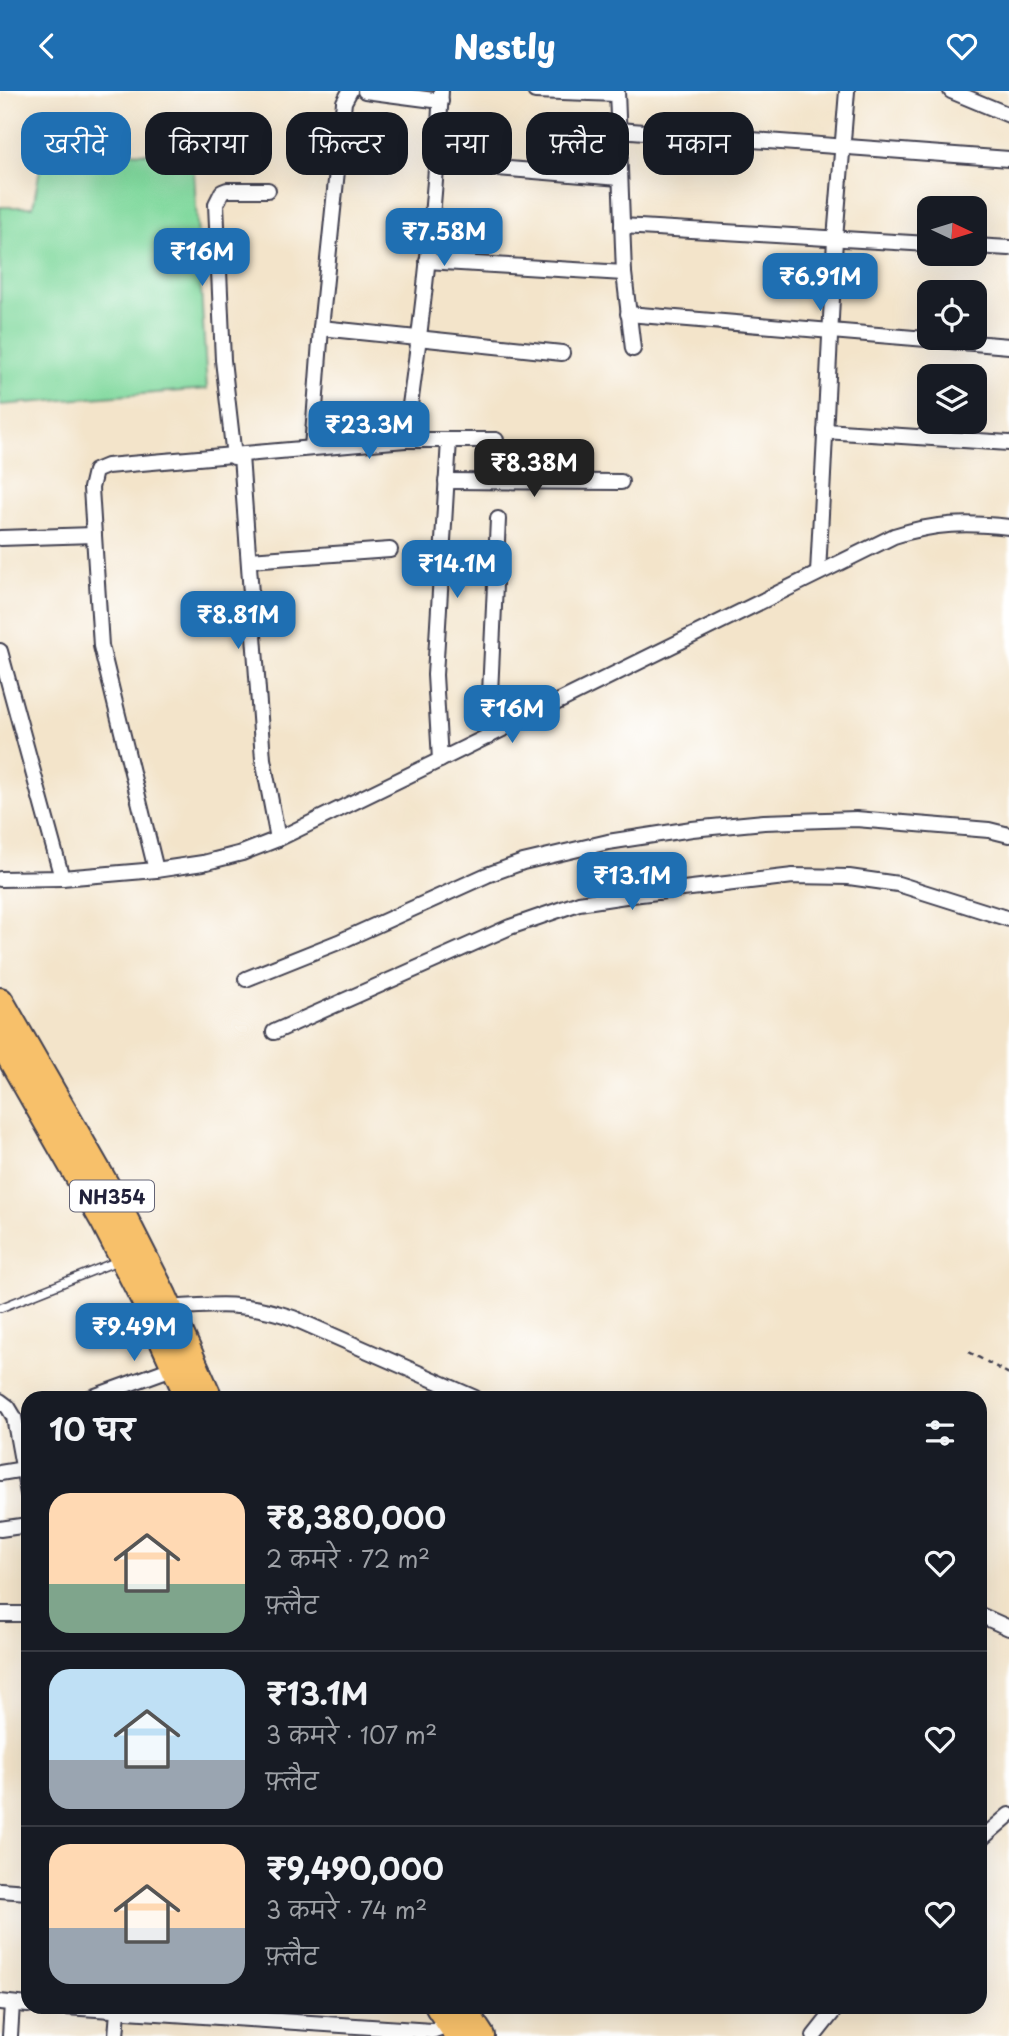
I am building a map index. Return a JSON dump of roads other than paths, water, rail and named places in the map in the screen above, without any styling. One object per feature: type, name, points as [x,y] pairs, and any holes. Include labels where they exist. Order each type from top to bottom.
[{"type":"highway","name":"NH354","points":[[0,1001],[121,1212],[169,1308],[187,1391]]},
{"type":"highway","name":"NH354","points":[[0,1039],[183,1364],[204,1391]]},
{"type":"highway","points":[[455,2018],[481,2036]]},
{"type":"street","points":[[312,448],[344,102],[350,91]]},
{"type":"street","points":[[365,91],[441,96]]},
{"type":"street","points":[[535,91],[617,92],[618,112]]},
{"type":"street","points":[[818,573],[835,239],[847,91]]},
{"type":"street","points":[[951,91],[1009,115]]},
{"type":"street","points":[[629,131],[1009,159]]},
{"type":"street","points":[[512,169],[619,177],[624,273],[633,349]]},
{"type":"street","points":[[405,440],[420,337],[436,175]]},
{"type":"street","points":[[268,190],[227,190],[222,192],[216,204],[223,360],[249,560],[263,759],[278,839]]},
{"type":"street","points":[[622,226],[917,243]]},
{"type":"street","points":[[987,247],[1009,248]]},
{"type":"street","points":[[427,261],[624,273]]},
{"type":"street","points":[[628,314],[1009,346]]},
{"type":"street","points":[[321,328],[562,353]]},
{"type":"street","points":[[825,431],[1009,443]]},
{"type":"street","points":[[156,870],[101,646],[92,479],[95,471],[100,467],[237,457],[405,440],[496,440]]},
{"type":"street","points":[[440,761],[435,675],[449,440]]},
{"type":"street","points":[[446,481],[621,482]]},
{"type":"street","points":[[488,737],[498,519]]},
{"type":"street","points":[[0,879],[62,878],[156,870],[203,863],[242,853],[278,839],[440,761],[894,536],[925,526],[982,524],[1009,527]]},
{"type":"street","points":[[0,537],[94,535]]},
{"type":"street","points":[[249,560],[390,550]]},
{"type":"street","points":[[0,651],[62,878]]},
{"type":"street","points":[[246,979],[341,941],[487,875],[523,862],[608,842],[692,829],[764,822],[856,819],[989,830],[1009,835]]},
{"type":"street","points":[[274,1032],[547,913],[579,903],[793,876],[849,877],[898,884],[1009,919]]},
{"type":"street","points":[[169,1308],[232,1304],[268,1309],[459,1391]]},
{"type":"street","points":[[109,1391],[183,1364]]},
{"type":"street","points":[[0,1401],[21,1415]]},
{"type":"street","points":[[0,1473],[21,1470]]},
{"type":"street","points":[[0,1529],[21,1526]]},
{"type":"street","points":[[0,1614],[21,1614]]},
{"type":"street","points":[[987,1618],[1009,1628]]},
{"type":"street","points":[[987,1834],[1009,1815]]},
{"type":"street","points":[[0,1890],[21,1892]]},
{"type":"street","points":[[6,2003],[10,2036]]},
{"type":"street","points":[[116,2036],[118,2014]]},
{"type":"street","points":[[165,2014],[432,2031],[455,2018]]},
{"type":"street","points":[[814,2036],[831,2014]]},
{"type":"lane","points":[[0,1308],[124,1259]]}]
